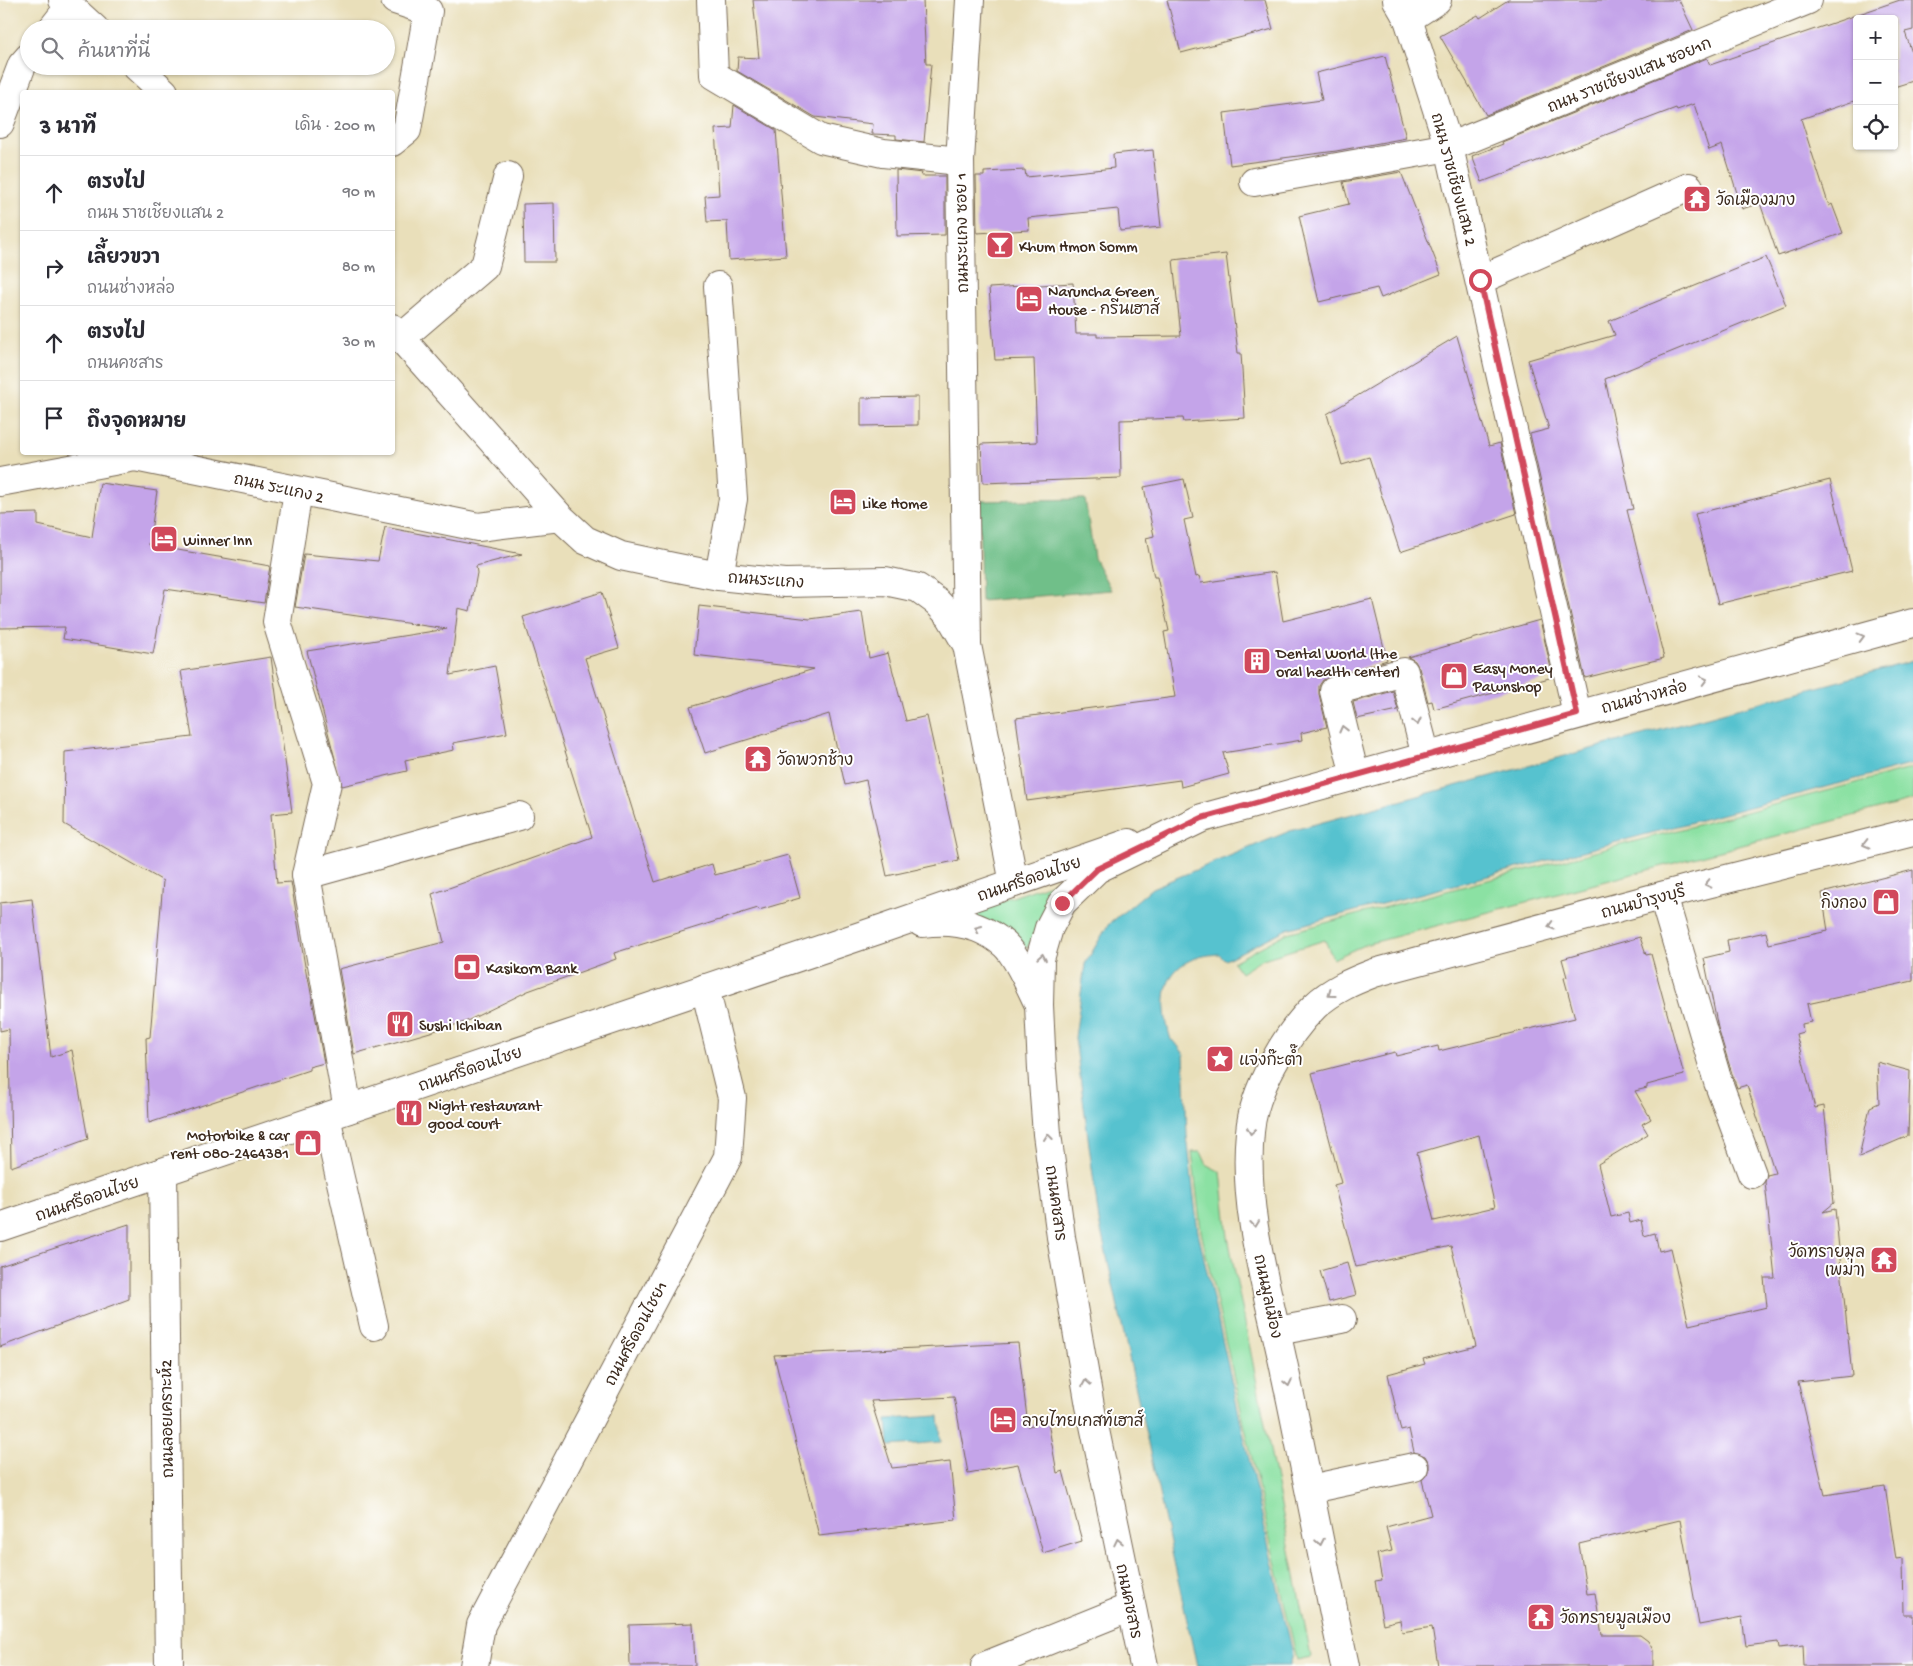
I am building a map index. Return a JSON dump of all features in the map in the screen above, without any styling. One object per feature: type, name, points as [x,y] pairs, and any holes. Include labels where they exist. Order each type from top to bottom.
[{"type":"street","points":[[395,0],[428,10],[407,130],[395,140]]},
{"type":"street","name":"ถนนระแกง ซอย 1","points":[[711,0],[714,76],[821,138],[883,153],[960,162],[967,645]]},
{"type":"street","points":[[960,162],[970,0]]},
{"type":"street","points":[[1403,9],[1437,0]]},
{"type":"street","name":"ถนน ราชเชียงแสน ซอย1ก","points":[[1254,182],[1449,147],[1808,0]]},
{"type":"street","points":[[57,20],[67,3],[85,20]]},
{"type":"street","name":"ถนน ราชเชียงแสน 2","points":[[1403,9],[1449,147],[1577,714]]},
{"type":"street","points":[[0,123],[20,70]]},
{"type":"street","points":[[146,75],[162,90]]},
{"type":"street","points":[[397,333],[485,266],[508,176]]},
{"type":"street","points":[[1480,280],[1689,187]]},
{"type":"street","points":[[718,286],[733,499],[719,576]]},
{"type":"street","name":"ถนนระแกง","points":[[397,333],[560,517],[585,540],[620,556],[719,576],[785,583],[885,581],[918,588],[937,602],[950,616],[967,645],[1014,883]]},
{"type":"street","name":"ถนน ระแกง 2","points":[[0,482],[135,457],[478,527],[560,517]]},
{"type":"street","points":[[298,491],[277,622],[327,782],[306,875],[337,1113],[374,1326]]},
{"type":"street","name":"ถนนช่างหล่อ","points":[[1202,818],[1913,623]]},
{"type":"street","points":[[1355,776],[1334,691],[1404,672],[1426,756]]},
{"type":"street","points":[[306,875],[519,816]]},
{"type":"street","name":"ถนนศรีดอนไชย","points":[[0,1227],[884,928],[1202,818]]},
{"type":"street","name":"ถนนคชสาร","points":[[1144,1666],[1090,1406],[1061,1237],[1047,1134],[1039,1005],[1040,959],[1049,928],[1062,903],[1097,869],[1202,818]]},
{"type":"street","name":"ถนนบำรุงบุรี","points":[[1374,973],[1913,832]]},
{"type":"street","points":[[1664,896],[1718,1082],[1752,1174]]},
{"type":"street","name":"ถนนศรีดอนไชย","points":[[884,928],[942,920],[976,927],[1006,945],[1039,1005]]},
{"type":"street","name":"ถนนมูลเมือง","points":[[1344,1666],[1310,1489],[1256,1236],[1249,1176],[1250,1130],[1263,1083],[1294,1029],[1316,1005],[1343,986],[1374,973]]},
{"type":"street","name":"ถนนศรีดอนไชย1","points":[[474,1666],[481,1626],[728,1157],[732,1098],[705,988]]},
{"type":"street","name":"ถนนลอยเคราะห์2","points":[[163,1172],[169,1666]]},
{"type":"street","points":[[1276,1331],[1342,1319]]},
{"type":"street","points":[[1310,1489],[1414,1467]]},
{"type":"street","points":[[985,1666],[1131,1607]]},
{"type":"green space","points":[[1085,499],[1094,558],[1111,590],[981,601],[979,501]]},
{"type":"green space","points":[[1913,768],[1913,800],[1364,945],[1333,959],[1325,940],[1263,959],[1241,973],[1233,962],[1287,933]]},
{"type":"green space","points":[[1068,878],[1027,948],[966,913]]},
{"type":"green space","points":[[1192,1152],[1201,1152],[1207,1165],[1221,1172],[1228,1237],[1311,1657],[1297,1660],[1201,1232]]},
{"type":"water","points":[[1913,661],[1913,764],[1287,929],[1225,960],[1219,954],[1201,957],[1186,962],[1176,970],[1169,981],[1165,1008],[1171,1040],[1175,1042],[1184,1054],[1187,1136],[1198,1232],[1293,1654],[1290,1666],[1197,1666],[1099,1221],[1075,1038],[1085,964],[1108,925],[1152,888],[1290,831]]},
{"type":"water","points":[[939,1416],[941,1442],[889,1446],[887,1419]]},
{"type":"building","points":[[753,0],[923,0],[926,64],[931,64],[924,142],[896,139],[896,135],[872,134],[873,124],[815,117],[737,71],[738,57],[759,58]]},
{"type":"building","points":[[1167,0],[1265,0],[1273,29],[1181,53]]},
{"type":"building","points":[[1508,0],[1679,0],[1693,30],[1486,115],[1440,36],[1478,15],[1480,18]]},
{"type":"building","points":[[1900,0],[1913,0],[1913,30],[1905,32],[1913,56],[1913,81],[1898,86],[1898,15],[1856,15]]},
{"type":"building","points":[[1853,16],[1853,101],[1801,119],[1829,206],[1832,204],[1843,233],[1778,256],[1760,203],[1742,209],[1722,145],[1709,150],[1694,104],[1677,110],[1676,108],[1482,182],[1472,156],[1707,58],[1710,65]]},
{"type":"building","points":[[1385,56],[1406,138],[1336,151],[1230,165],[1224,113],[1322,100],[1316,73]]},
{"type":"building","points":[[734,105],[776,130],[786,256],[729,260],[727,221],[707,222],[705,196],[719,195],[715,129],[732,128]]},
{"type":"building","points":[[1153,150],[1161,227],[1120,231],[1118,209],[1028,218],[1029,230],[977,233],[976,176],[984,176],[984,172],[1025,170],[1026,177],[1114,168],[1113,154]]},
{"type":"building","points":[[896,170],[922,173],[921,176],[945,176],[945,235],[897,236]]},
{"type":"building","points":[[1401,172],[1441,274],[1381,298],[1377,288],[1319,302],[1299,216],[1349,204],[1343,182]]},
{"type":"building","points":[[554,203],[555,262],[524,262],[523,204]]},
{"type":"building","points":[[1226,254],[1238,353],[1241,353],[1245,418],[1184,422],[1183,418],[1120,420],[1121,478],[983,483],[981,444],[1037,442],[1034,359],[995,360],[989,288],[1073,283],[1076,334],[1097,334],[1097,337],[1181,336],[1173,260]]},
{"type":"building","points":[[1766,257],[1786,305],[1605,379],[1633,509],[1627,510],[1664,658],[1585,678],[1530,434],[1549,429],[1528,360],[1615,335],[1609,321]]},
{"type":"building","points":[[1457,336],[1489,446],[1500,443],[1516,514],[1400,552],[1369,457],[1342,465],[1327,414]]},
{"type":"building","points":[[918,397],[918,425],[861,426],[861,398]]},
{"type":"building","points":[[1184,479],[1193,518],[1184,520],[1196,577],[1199,576],[1201,583],[1275,572],[1283,621],[1372,599],[1387,660],[1323,680],[1319,686],[1319,694],[1327,727],[1301,733],[1302,740],[1223,753],[1229,774],[1181,787],[1180,780],[1027,801],[1016,718],[1175,697],[1164,632],[1169,631],[1157,577],[1154,577],[1146,538],[1154,536],[1144,487]]},
{"type":"building","points":[[1830,480],[1852,571],[1718,604],[1695,514]]},
{"type":"building","points":[[100,483],[157,491],[149,545],[270,566],[264,603],[165,589],[153,654],[63,639],[65,627],[0,628],[0,514],[38,513],[38,525],[92,537]]},
{"type":"building","points":[[385,527],[522,554],[476,566],[477,573],[470,611],[458,608],[450,675],[495,666],[507,733],[453,743],[454,750],[405,760],[407,771],[342,786],[307,651],[447,629],[295,607],[304,554],[378,561]]},
{"type":"building","points":[[602,592],[619,648],[585,658],[655,882],[712,864],[715,875],[788,855],[800,898],[759,910],[758,908],[614,953],[616,959],[528,991],[465,1022],[354,1054],[339,969],[444,942],[432,894],[592,837],[523,617]]},
{"type":"building","points":[[699,606],[810,619],[862,612],[869,658],[888,653],[906,721],[927,716],[959,860],[887,876],[866,780],[845,785],[829,714],[705,753],[690,707],[814,669],[694,655]]},
{"type":"building","points":[[1540,620],[1553,677],[1434,709],[1432,701],[1428,702],[1419,668],[1415,661],[1408,657]]},
{"type":"building","points":[[271,657],[292,812],[271,814],[277,883],[291,882],[324,1063],[309,1067],[309,1070],[149,1123],[146,1038],[150,1037],[163,881],[64,824],[65,752],[192,737],[181,671]]},
{"type":"building","points":[[1393,691],[1398,710],[1357,719],[1353,702]]},
{"type":"building","points":[[1913,870],[1913,981],[1807,1004],[1811,1022],[1802,1024],[1803,1032],[1796,1034],[1815,1108],[1824,1106],[1834,1203],[1823,1212],[1835,1209],[1852,1376],[1798,1382],[1825,1495],[1885,1486],[1896,1559],[1903,1558],[1904,1615],[1913,1615],[1912,1666],[1804,1666],[1803,1645],[1779,1648],[1778,1642],[1746,1646],[1742,1617],[1699,1625],[1680,1520],[1579,1544],[1587,1594],[1595,1593],[1602,1635],[1640,1635],[1648,1641],[1653,1650],[1653,1666],[1438,1666],[1432,1627],[1402,1632],[1400,1620],[1383,1624],[1375,1581],[1382,1580],[1377,1554],[1392,1551],[1386,1527],[1431,1515],[1422,1480],[1429,1472],[1429,1463],[1425,1456],[1414,1452],[1409,1429],[1401,1431],[1388,1374],[1425,1364],[1423,1359],[1476,1346],[1451,1246],[1356,1267],[1334,1185],[1341,1183],[1312,1073],[1395,1052],[1396,1056],[1438,1046],[1439,1051],[1575,1018],[1564,978],[1567,977],[1562,959],[1640,937],[1646,955],[1651,954],[1684,1075],[1647,1085],[1647,1088],[1635,1091],[1651,1119],[1642,1124],[1648,1134],[1598,1164],[1611,1217],[1628,1213],[1630,1223],[1641,1220],[1644,1236],[1655,1233],[1659,1251],[1671,1248],[1689,1325],[1767,1307],[1764,1278],[1775,1278],[1765,1182],[1767,1175],[1775,1173],[1747,1085],[1737,1088],[1733,1077],[1718,1028],[1704,958],[1729,952],[1727,940],[1766,932],[1769,944],[1828,931],[1822,893]],"holes":[[[1479,1135],[1495,1207],[1434,1221],[1417,1153]]]},
{"type":"building","points":[[32,899],[51,1057],[72,1050],[88,1139],[11,1167],[9,1029],[0,1031],[0,903]]},
{"type":"building","points":[[1877,1062],[1910,1071],[1908,1136],[1859,1157],[1870,1107],[1879,1103]]},
{"type":"building","points":[[129,1224],[129,1299],[0,1347],[0,1266]]},
{"type":"building","points":[[1347,1263],[1356,1295],[1329,1302],[1320,1271]]},
{"type":"building","points":[[1018,1343],[1028,1426],[1048,1422],[1057,1473],[1063,1471],[1082,1541],[1043,1553],[1018,1464],[968,1473],[954,1397],[871,1401],[892,1468],[950,1462],[956,1520],[819,1536],[774,1355]]},
{"type":"building","points":[[693,1623],[695,1666],[630,1666],[629,1625]]},
{"type":"place","name":"วัดเมืองมาง","points":[[1697,199]]},
{"type":"place","name":"Khum Hmon Somm","points":[[1000,245]]},
{"type":"place","name":"Naruncha Green House - กรีนเฮาส์","points":[[1029,299]]},
{"type":"place","name":"Like Home","points":[[843,502]]},
{"type":"place","name":"Winner Inn","points":[[164,539]]},
{"type":"place","name":"Dental World (the oral health center)","points":[[1257,661]]},
{"type":"place","name":"Easy Money Pawnshop","points":[[1454,676]]},
{"type":"place","name":"วัดพวกช้าง","points":[[758,759]]},
{"type":"place","name":"กิงกอง","points":[[1886,902]]},
{"type":"place","name":"Kasikorn Bank","points":[[467,967]]},
{"type":"place","name":"Sushi Ichiban","points":[[400,1024]]},
{"type":"place","name":"แจ่งก๊ะต๊ำ","points":[[1220,1059]]},
{"type":"place","name":"Night restaurant good court","points":[[409,1113]]},
{"type":"place","name":"Motorbike & car rent 080-2464381","points":[[308,1143]]},
{"type":"place","name":"วัดทรายมูล (พม่า)","points":[[1884,1260]]},
{"type":"place","name":"ลายไทยเกสท์เฮาส์","points":[[1003,1420]]},
{"type":"place","name":"วัดทรายมูลเมือง","points":[[1541,1617]]},
{"type":"route","points":[[1062,903],[1097,869],[1202,818],[1577,714],[1480,280]]}]
